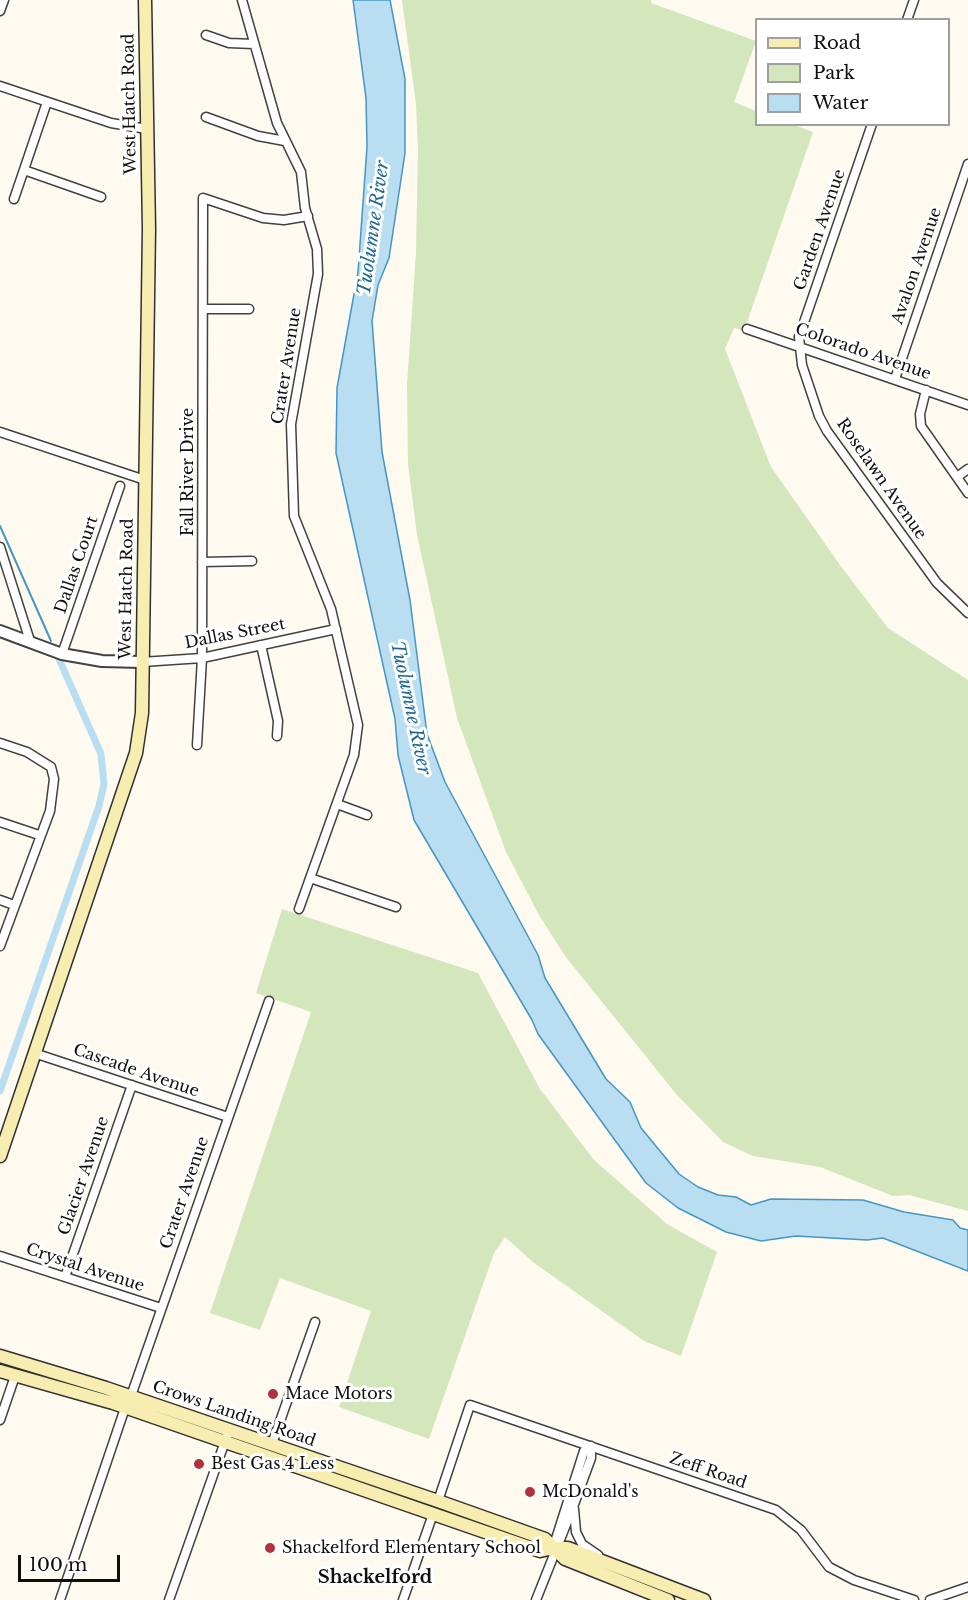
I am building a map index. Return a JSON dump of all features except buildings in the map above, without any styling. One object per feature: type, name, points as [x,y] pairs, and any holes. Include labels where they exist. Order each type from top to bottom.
[{"type":"main road","name":"West Hatch Road","points":[[0,1156],[135,753],[142,713],[149,229],[145,0]]},
{"type":"main road","name":"Crows Landing Road","points":[[0,1356],[227,1436],[433,1514],[540,1551],[568,1548],[704,1600]]},
{"type":"main road","points":[[0,1371],[75,1393],[82,1391],[128,1402]]},
{"type":"main road","name":"Crows Landing Road","points":[[128,1402],[186,1415],[227,1436],[272,1444],[544,1539],[565,1559],[668,1600]]},
{"type":"main road","points":[[373,1493],[389,1493],[433,1505],[438,1501]]},
{"type":"street","points":[[0,11],[4,0]]},
{"type":"street","name":"Crater Avenue","points":[[242,0],[277,123],[301,172],[308,216],[317,249],[318,274],[292,412],[294,516],[336,629],[358,725],[357,746],[299,909]]},
{"type":"street","points":[[909,18],[914,0]]},
{"type":"street","points":[[206,35],[229,43],[254,44]]},
{"type":"street","points":[[0,86],[111,123],[147,129]]},
{"type":"street","points":[[14,199],[47,102]]},
{"type":"street","points":[[206,117],[258,136],[285,141]]},
{"type":"street","name":"Garden Avenue","points":[[800,346],[800,337],[871,126]]},
{"type":"street","name":"Avalon Avenue","points":[[895,379],[964,191],[968,164]]},
{"type":"street","points":[[24,170],[100,197]]},
{"type":"street","name":"Fall River Drive","points":[[197,745],[202,658],[203,198],[263,218],[284,220],[308,216]]},
{"type":"street","points":[[203,309],[249,309]]},
{"type":"street","name":"Colorado Avenue","points":[[747,329],[968,405]]},
{"type":"street","name":"Roselawn Avenue","points":[[800,346],[806,381],[827,431],[937,583],[968,613]]},
{"type":"street","points":[[926,390],[920,414],[921,426],[968,493]]},
{"type":"street","points":[[0,432],[145,480]]},
{"type":"street","points":[[957,477],[968,469]]},
{"type":"street","name":"Dallas Court","points":[[62,654],[120,486]]},
{"type":"street","points":[[0,547],[30,641]]},
{"type":"street","points":[[202,562],[252,561]]},
{"type":"street","name":"Dallas Street","points":[[0,631],[62,654],[102,661],[142,662],[202,658],[336,629]]},
{"type":"street","points":[[261,645],[278,721],[277,736]]},
{"type":"street","points":[[0,743],[27,752],[51,767],[54,779],[51,802],[0,946]]},
{"type":"street","points":[[337,804],[367,815]]},
{"type":"street","points":[[0,822],[39,835]]},
{"type":"street","points":[[310,878],[396,907]]},
{"type":"street","points":[[0,900],[14,905]]},
{"type":"street","name":"Crater Avenue","points":[[60,1600],[268,1001]]},
{"type":"street","name":"Cascade Avenue","points":[[34,1053],[228,1117]]},
{"type":"street","name":"Glacier Avenue","points":[[65,1277],[132,1085]]},
{"type":"street","name":"Crystal Avenue","points":[[0,1256],[161,1308]]},
{"type":"street","points":[[272,1444],[315,1322]]},
{"type":"street","points":[[0,1420],[15,1376]]},
{"type":"street","name":"Zeff Road","points":[[438,1501],[470,1405],[776,1510],[801,1530],[829,1567],[854,1580],[914,1600]]},
{"type":"street","points":[[169,1600],[227,1436]]},
{"type":"street","points":[[536,1600],[591,1458],[591,1446]]},
{"type":"street","points":[[555,1548],[557,1530],[584,1451],[591,1446]]},
{"type":"street","points":[[573,1507],[576,1532],[582,1544],[606,1561]]},
{"type":"street","points":[[403,1600],[433,1514]]},
{"type":"street","points":[[930,1600],[968,1587]]},
{"type":"green space","points":[[402,0],[651,0],[651,3],[755,41],[734,102],[755,111],[755,126],[797,126],[813,132],[744,331],[734,328],[725,349],[771,467],[840,565],[888,628],[968,680],[968,1211],[909,1195],[893,1196],[820,1167],[753,1156],[723,1142],[677,1095],[565,956],[539,915],[506,852],[457,718],[417,535],[408,464],[407,385],[416,252],[418,149],[416,104]]},
{"type":"green space","points":[[282,909],[478,973],[540,1089],[594,1160],[667,1224],[717,1252],[681,1356],[644,1341],[533,1262],[505,1237],[494,1253],[429,1439],[339,1407],[371,1311],[280,1278],[260,1330],[210,1313],[311,1012],[256,993]]},
{"type":"water","name":"Tuolumne River","points":[[353,0],[390,0],[405,79],[405,153],[389,258],[378,285],[372,321],[382,452],[410,600],[427,734],[445,782],[538,955],[545,978],[606,1079],[630,1102],[641,1128],[679,1174],[698,1187],[718,1195],[736,1197],[751,1205],[771,1199],[863,1200],[904,1212],[953,1220],[960,1228],[968,1230],[968,1271],[883,1238],[867,1240],[796,1236],[761,1241],[726,1232],[678,1208],[646,1183],[538,1034],[532,1020],[414,820],[398,755],[395,719],[336,453],[337,388],[358,272],[367,147],[366,98]]},
{"type":"waterway","points":[[0,526],[51,641]]},
{"type":"waterway","points":[[0,1091],[99,806],[104,784],[101,754],[59,659]]},
{"type":"place","name":"Mace Motors","points":[[273,1394]]},
{"type":"place","name":"Best Gas 4 Less","points":[[199,1464]]},
{"type":"place","name":"McDonald's","points":[[530,1492]]},
{"type":"place","name":"Shackelford Elementary School","points":[[270,1548]]},
{"type":"district","name":"Shackelford","points":[[375,1578]]}]
